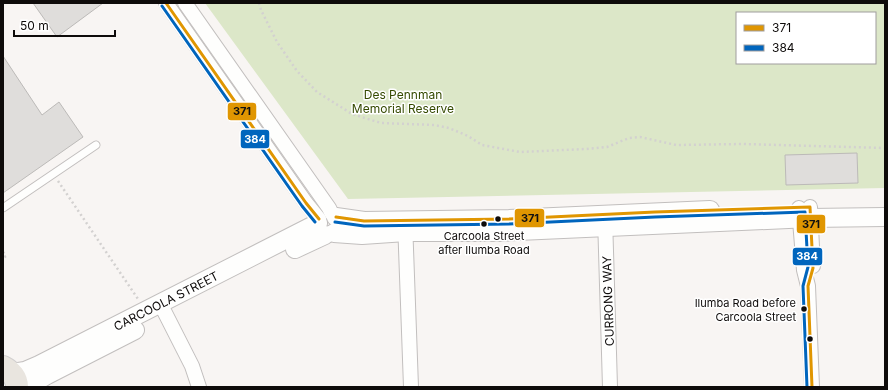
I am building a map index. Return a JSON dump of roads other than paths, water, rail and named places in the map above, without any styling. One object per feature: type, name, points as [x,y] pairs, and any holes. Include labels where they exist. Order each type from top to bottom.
[{"type":"street","points":[[166,3],[306,203],[327,224]]},
{"type":"street","points":[[185,3],[329,208],[327,224]]},
{"type":"street","name":"CARCOOLA STREET","points":[[15,379],[25,371],[61,361],[157,310],[249,265],[327,224],[362,235],[405,226],[509,225],[805,213],[885,205]]},
{"type":"street","points":[[805,213],[804,270],[808,286],[812,387]]},
{"type":"street","name":"CARCOOLA STREET","points":[[805,213],[885,217]]},
{"type":"street","name":"CURRONG WAY","points":[[605,221],[610,387]]},
{"type":"street","points":[[405,226],[411,387]]},
{"type":"street","points":[[157,310],[192,366],[199,387]]},
{"type":"lane","points":[[3,208],[96,145]]},
{"type":"place","name":"Carcoola Street after Ilumba Road","points":[[484,224]]},
{"type":"place","name":"Ilumba Road before Carcoola Street","points":[[804,309]]},
{"type":"park label","name":"Des Pennman Memorial Reserve","points":[[403,101]]}]
